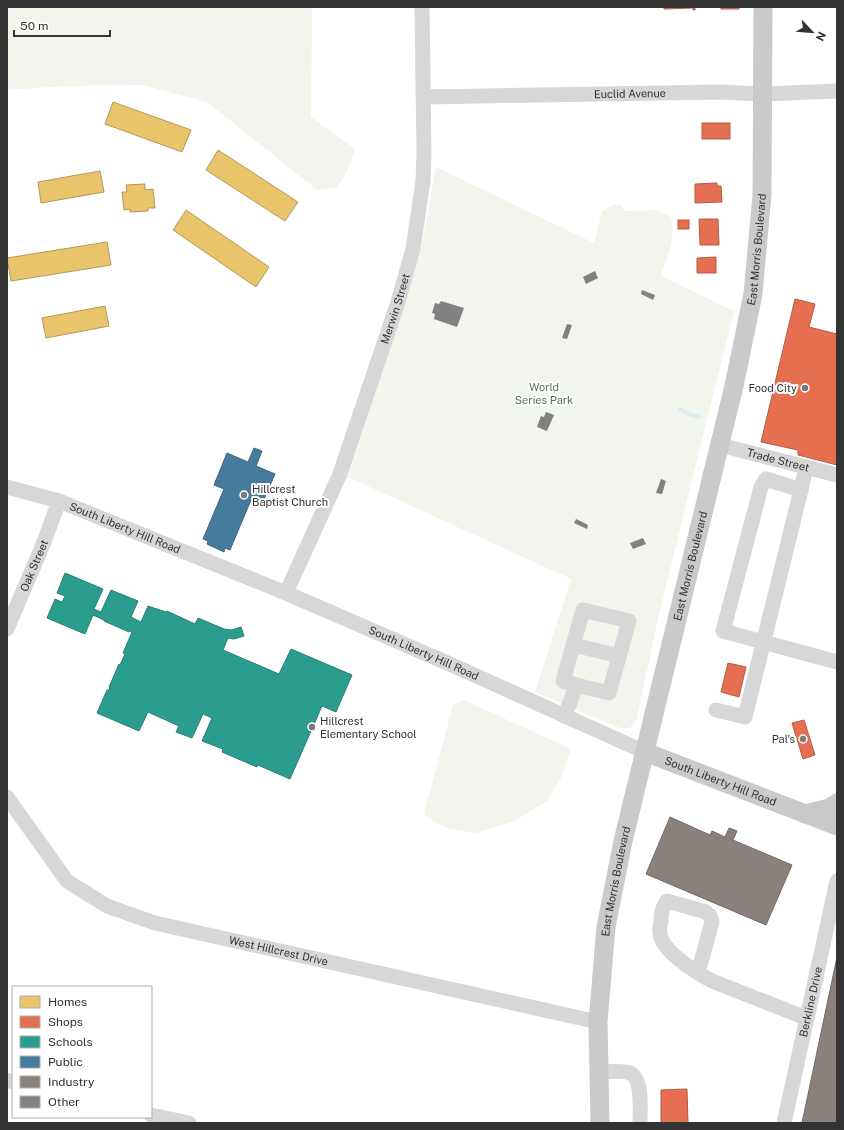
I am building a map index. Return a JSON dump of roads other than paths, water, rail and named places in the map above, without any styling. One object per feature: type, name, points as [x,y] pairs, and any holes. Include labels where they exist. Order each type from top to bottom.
[{"type":"main road","name":"East Morris Boulevard","points":[[600,1123],[598,1022],[606,927],[623,841],[720,445],[753,294],[762,195],[763,7]]},
{"type":"main road","name":"South Liberty Hill Road","points":[[645,752],[837,826]]},
{"type":"main road","points":[[805,814],[829,808],[837,803]]},
{"type":"street","name":"Merwin Street","points":[[286,593],[340,474],[396,309],[413,249],[423,181],[424,98],[422,7]]},
{"type":"street","name":"Euclid Avenue","points":[[424,98],[721,92],[762,94],[837,91]]},
{"type":"street","name":"Trade Street","points":[[720,445],[837,475]]},
{"type":"street","points":[[716,710],[745,717],[806,467]]},
{"type":"street","points":[[801,490],[766,479],[761,487],[723,631],[837,662]]},
{"type":"street","name":"South Liberty Hill Road","points":[[7,487],[59,501],[286,593],[645,752]]},
{"type":"street","name":"Oak Street","points":[[7,629],[44,542],[59,501]]},
{"type":"street","points":[[584,610],[629,621],[609,693],[563,681],[574,645],[584,610]]},
{"type":"street","points":[[574,645],[619,656]]},
{"type":"street","points":[[564,716],[576,684]]},
{"type":"street","name":"West Hillcrest Drive","points":[[7,797],[67,881],[106,906],[154,923],[598,1022]]},
{"type":"street","name":"Berkline Drive","points":[[784,1123],[837,881]]},
{"type":"street","points":[[698,973],[712,922],[710,916],[706,912],[667,900],[662,911],[660,934],[664,943],[684,964],[698,973],[712,981],[806,1018]]},
{"type":"street","points":[[599,1072],[630,1072],[635,1076],[639,1086],[640,1123]]},
{"type":"street","points":[[152,1115],[189,1123]]},
{"type":"waterway","points":[[680,409],[686,413],[699,417]]},
{"type":"place","name":"Food City","points":[[805,388]]},
{"type":"place","name":"Hillcrest Baptist Church","points":[[244,495]]},
{"type":"place","name":"Hillcrest Elementary School","points":[[312,727]]},
{"type":"place","name":"Pal's","points":[[803,739]]},
{"type":"park label","name":"World Series Park","points":[[544,393]]}]
